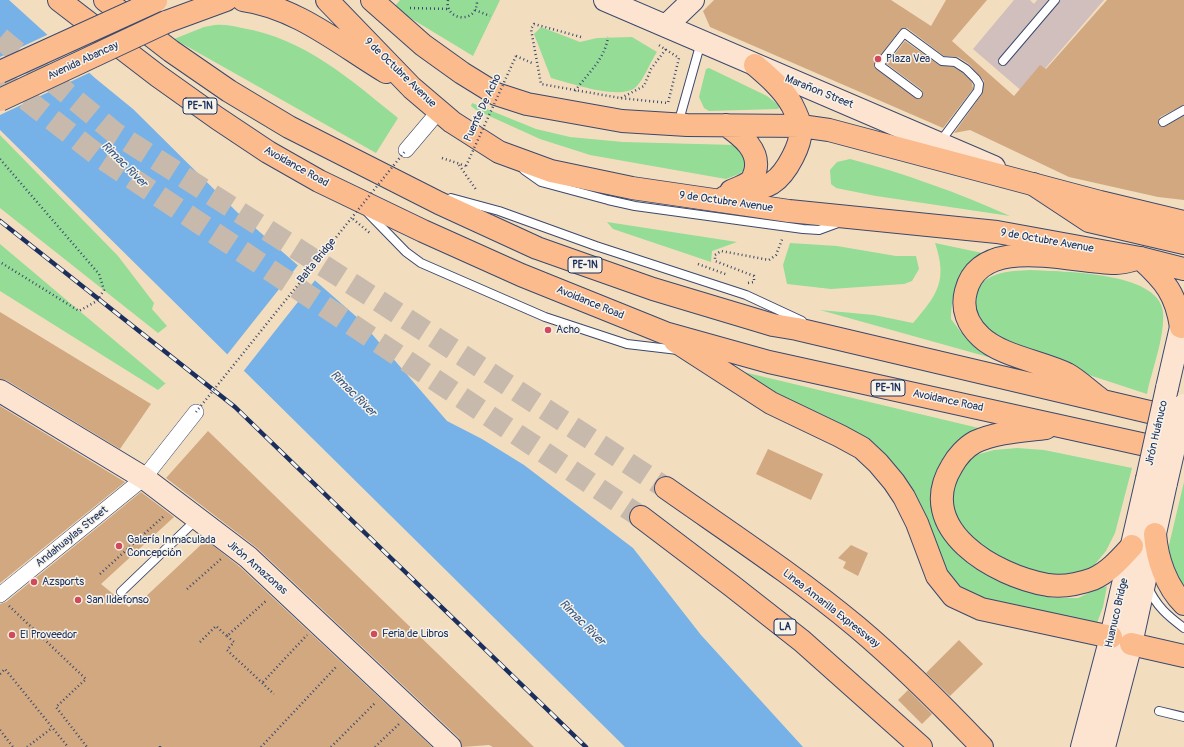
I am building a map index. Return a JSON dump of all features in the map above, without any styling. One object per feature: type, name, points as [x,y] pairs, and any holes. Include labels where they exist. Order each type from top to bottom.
[{"type":"main road","name":"Avoidance Road","points":[[59,0],[158,76],[217,118],[268,152],[319,181],[423,231],[514,272],[665,333],[769,362],[1184,453]]},
{"type":"main road","name":"PE-1N","points":[[105,0],[171,51],[229,91],[290,127],[405,186],[537,248],[654,289],[773,325],[838,339],[1104,403],[1184,420]]},
{"type":"main road","name":"Avenida Abancay","points":[[0,100],[166,22],[226,0]]},
{"type":"main road","points":[[243,0],[272,6],[301,20],[412,88]]},
{"type":"main road","name":"9 de Octubre Avenue","points":[[327,0],[412,88],[452,122],[499,152],[559,172],[632,188],[789,211],[997,232],[1140,258],[1184,269]]},
{"type":"main road","points":[[372,0],[423,45],[496,94],[527,104],[559,111],[622,121],[678,124],[800,126],[859,137],[1100,202],[1184,222]]},
{"type":"main road","points":[[0,72],[157,1]]},
{"type":"main road","points":[[710,200],[760,188],[771,183],[781,176],[792,158],[798,142],[800,126],[793,107],[784,92],[756,65]]},
{"type":"main road","points":[[710,200],[744,186],[752,180],[756,168],[756,160],[751,146],[726,125]]},
{"type":"main road","points":[[1033,184],[1089,221],[1184,243]]},
{"type":"main road","points":[[1104,403],[1068,375],[1003,350],[982,338],[967,320],[963,301],[968,282],[979,268],[996,259],[1017,256],[1038,256],[1117,263],[1140,258],[1157,274],[1169,289],[1183,321]]},
{"type":"main road","points":[[665,333],[688,351],[771,403],[862,448],[878,462],[904,497],[917,523],[937,576],[953,596],[981,609],[1184,656]]},
{"type":"main road","points":[[1062,426],[998,434],[974,443],[957,458],[947,474],[942,493],[943,511],[952,532],[966,547],[984,560],[1025,578],[1049,585],[1071,584],[1094,578],[1113,566],[1132,546]]},
{"type":"main road","name":"Linea Amarilla Expressway","points":[[666,488],[785,573],[856,627],[920,682],[982,747]]},
{"type":"main road","name":"LA","points":[[641,517],[802,641],[921,747]]},
{"type":"main road","points":[[1155,534],[1156,546],[1163,571],[1174,592],[1184,604]]},
{"type":"street","name":"Marañon Street","points":[[605,0],[660,34],[701,41],[1033,184]]},
{"type":"street","points":[[660,34],[693,0]]},
{"type":"street","points":[[406,150],[440,111]]},
{"type":"street","name":"Jirón Huánuco","points":[[1156,481],[1167,388],[1183,321]]},
{"type":"street","name":"Jirón Amazonas","points":[[0,392],[144,478],[234,547],[318,623],[450,747]]},
{"type":"street","name":"Jirón Huánuco","points":[[1156,481],[1184,405]]},
{"type":"street","name":"Andahuaylas Street","points":[[3,599],[144,478],[196,412]]},
{"type":"street","name":"Huanuco Bridge","points":[[1082,747],[1145,580],[1155,534],[1156,481]]},
{"type":"street","name":"Huanuco Bridge","points":[[1104,747],[1121,641],[1132,546],[1156,481]]},
{"type":"lane","points":[[1003,61],[1055,0]]},
{"type":"lane","points":[[918,94],[879,65],[904,33],[942,61],[955,62],[976,79],[979,84],[978,91],[939,143]]},
{"type":"lane","points":[[678,124],[701,41]]},
{"type":"lane","points":[[1163,122],[1184,110]]},
{"type":"lane","points":[[499,152],[541,182],[635,206],[786,227],[819,230],[855,217]]},
{"type":"lane","points":[[352,196],[406,252],[421,263],[545,317],[626,344],[688,351],[714,346]]},
{"type":"lane","points":[[121,592],[198,519]]},
{"type":"lane","points":[[1145,580],[1154,601],[1166,615],[1184,628]]},
{"type":"lane","points":[[1159,711],[1184,717]]},
{"type":"path","points":[[448,0],[449,9],[457,17],[463,18],[469,16],[476,10],[477,0]]},
{"type":"path","points":[[407,8],[449,9]]},
{"type":"path","points":[[476,10],[490,16]]},
{"type":"path","points":[[581,37],[534,24],[531,29],[541,84],[620,98],[668,103],[679,58],[666,49],[660,34]]},
{"type":"path","points":[[575,91],[602,57],[607,48],[608,37]]},
{"type":"path","points":[[620,98],[644,86],[651,69],[666,49]]},
{"type":"path","name":"Puente De Acho","points":[[442,158],[466,166],[516,56],[532,63]]},
{"type":"path","name":"Balta Bridge","points":[[196,412],[406,150]]},
{"type":"path","points":[[0,159],[99,274],[104,290],[97,301],[79,311],[0,262]]},
{"type":"path","points":[[459,165],[477,191]]},
{"type":"path","points":[[351,218],[359,224]]},
{"type":"path","points":[[741,280],[752,283],[755,279],[754,276],[715,261],[715,255],[718,252],[723,251],[769,260],[776,255],[782,239]]},
{"type":"path","points":[[698,264],[734,277]]},
{"type":"path","points":[[100,574],[178,504]]},
{"type":"path","points":[[187,589],[234,547]]},
{"type":"path","points":[[227,636],[280,588]]},
{"type":"path","points":[[3,599],[86,679],[56,707],[87,747]]},
{"type":"path","points":[[263,682],[318,623]]},
{"type":"path","points":[[200,642],[216,626],[234,642],[227,650],[263,682],[274,694]]},
{"type":"path","points":[[260,747],[349,652]]},
{"type":"path","points":[[0,674],[6,669],[68,747]]},
{"type":"path","points":[[331,747],[388,689]]},
{"type":"path","points":[[375,747],[413,711]]},
{"type":"path","points":[[27,747],[52,728]]},
{"type":"path","points":[[0,730],[13,747]]},
{"type":"shaded area","points":[[1014,0],[1030,0],[1034,4],[1037,0],[1104,0],[1024,93],[973,49]]},
{"type":"green space","points":[[400,0],[500,0],[473,56],[407,16],[395,6]]},
{"type":"green space","points":[[225,25],[265,33],[286,41],[326,62],[363,89],[398,118],[376,153],[174,39],[204,27]]},
{"type":"green space","points":[[541,27],[580,42],[597,38],[632,37],[657,52],[636,87],[629,91],[619,92],[595,90],[551,78],[534,34]]},
{"type":"green space","points":[[709,68],[767,96],[780,106],[778,109],[709,111],[704,108],[699,97],[706,69]]},
{"type":"green space","points":[[472,103],[536,129],[570,137],[623,142],[735,145],[746,158],[744,170],[739,174],[726,179],[590,155],[540,139],[476,110],[471,106]]},
{"type":"green space","points":[[0,135],[118,256],[154,303],[152,309],[167,326],[158,333],[0,208]]},
{"type":"green space","points":[[850,159],[931,184],[1010,216],[876,196],[836,188],[831,184],[830,170],[837,162]]},
{"type":"green space","points":[[607,222],[737,242],[712,251],[711,262],[613,229]]},
{"type":"green space","points":[[790,243],[837,246],[896,256],[916,256],[919,269],[912,281],[904,284],[831,289],[787,284],[783,265]]},
{"type":"green space","points":[[935,243],[987,254],[969,266],[958,281],[953,298],[951,319],[967,340],[999,360],[820,310],[874,315],[913,323],[928,304],[938,287],[940,268],[939,256]]},
{"type":"green space","points":[[0,244],[166,383],[158,390],[0,291]]},
{"type":"green space","points":[[1031,270],[1085,273],[1107,276],[1127,281],[1145,288],[1157,299],[1163,312],[1162,332],[1147,394],[1028,355],[974,323],[973,289],[980,283],[993,276],[1006,272]]},
{"type":"green space","points":[[714,365],[987,430],[972,436],[939,527],[958,555],[995,578],[1023,590],[1053,598],[1078,598],[1099,588],[1107,586],[1103,607],[1097,623],[996,604],[950,585],[909,490]]},
{"type":"green space","points":[[1017,448],[1044,450],[1132,468],[1115,533],[1106,551],[1091,569],[1053,578],[987,556],[954,524],[951,487],[961,468],[976,455],[994,450]]},
{"type":"green space","points":[[1184,482],[1184,595],[1170,565],[1169,545]]},
{"type":"water","name":"Rimac River","points":[[0,0],[9,0],[95,78],[133,109],[237,212],[359,319],[447,421],[482,439],[524,465],[633,548],[701,635],[803,747],[625,747],[0,130]]},
{"type":"pier","points":[[49,34],[91,72],[0,115],[0,57]]},
{"type":"pier","points":[[299,264],[316,279],[242,373],[226,356]]},
{"type":"building","points":[[714,0],[891,0],[931,26],[946,0],[987,0],[952,41],[1014,96],[1040,65],[1046,69],[1107,0],[1184,0],[1184,105],[1160,117],[1158,125],[1163,127],[1184,116],[1184,200],[1158,197],[1069,177],[970,130],[954,133],[982,94],[984,81],[969,64],[958,57],[944,56],[907,28],[900,30],[875,62],[874,67],[918,99],[923,95],[922,90],[887,64],[905,41],[939,65],[953,67],[963,73],[972,82],[973,89],[943,128],[710,27],[703,11]]},
{"type":"building","points":[[0,312],[151,404],[120,449],[6,380],[0,379]]},
{"type":"building","points":[[0,406],[125,482],[0,583]]},
{"type":"building","points":[[208,431],[534,747],[493,747],[489,745],[462,747],[459,738],[257,548],[166,478]]},
{"type":"building","points":[[768,449],[823,474],[811,500],[756,474]]},
{"type":"building","points":[[141,492],[174,517],[101,584],[129,607],[138,598],[141,601],[206,540],[240,567],[432,747],[0,747],[0,604],[6,602]]},
{"type":"building","points":[[851,545],[868,553],[858,576],[843,568],[846,562],[838,558]]},
{"type":"building","points":[[959,640],[983,664],[950,696],[926,673]]},
{"type":"building","points":[[908,690],[932,714],[922,724],[898,700]]},
{"type":"tunnel","points":[[0,38],[115,133],[385,305],[666,488]]},
{"type":"tunnel","points":[[0,79],[100,157],[641,517]]},
{"type":"railway","points":[[0,221],[235,407],[586,747]]},
{"type":"place","name":"Plaza Vea","points":[[878,59]]},
{"type":"place","name":"Acho","points":[[548,330]]},
{"type":"place","name":"Galería Inmaculada Concepción","points":[[119,546]]},
{"type":"place","name":"Azsports","points":[[34,582]]},
{"type":"place","name":"San Ildefonso","points":[[78,600]]},
{"type":"place","name":"Feria de Libros","points":[[374,634]]},
{"type":"place","name":"El Proveedor","points":[[12,635]]}]
